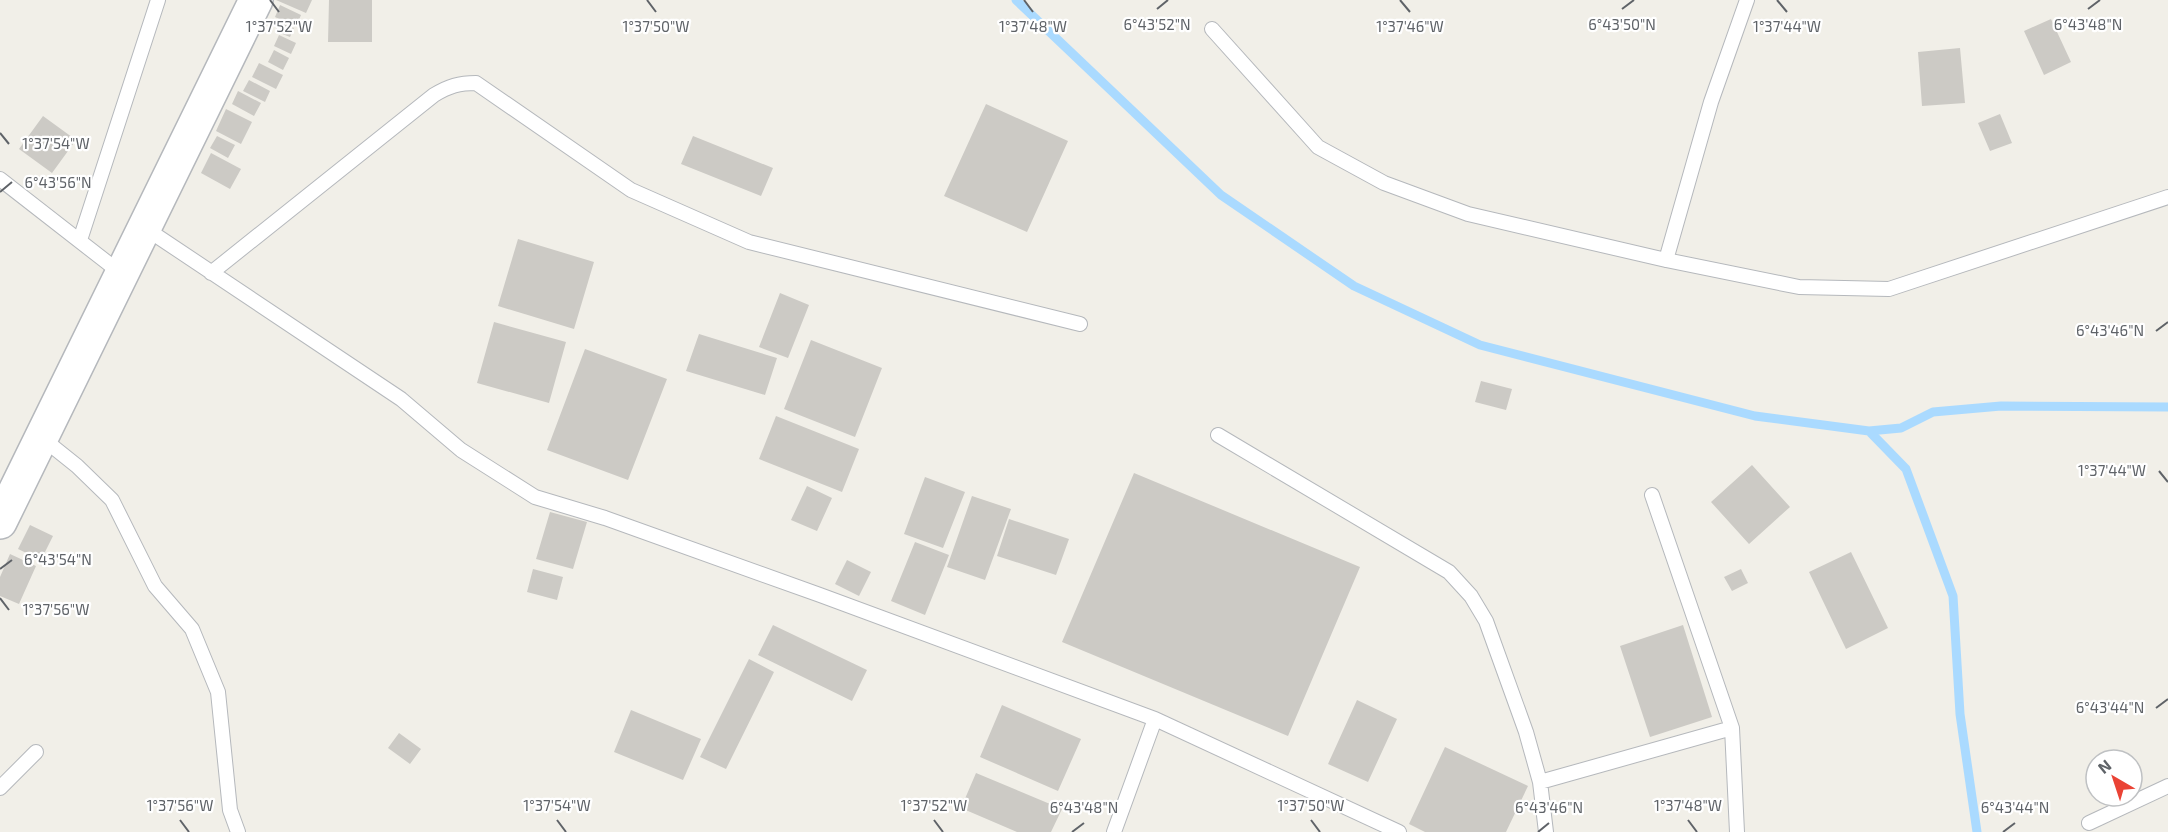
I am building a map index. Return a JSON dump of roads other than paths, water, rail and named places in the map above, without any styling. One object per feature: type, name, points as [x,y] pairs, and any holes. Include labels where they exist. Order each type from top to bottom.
[{"type":"street","points":[[0,522],[256,0]]},
{"type":"lane","points":[[80,240],[158,0]]},
{"type":"lane","points":[[1666,260],[1711,102],[1747,0]]},
{"type":"lane","points":[[1212,29],[1318,147],[1384,183],[1468,214],[1666,260],[1799,287],[1889,289],[2168,197]]},
{"type":"lane","points":[[212,273],[434,95],[447,87],[460,83],[476,83],[631,190],[749,242],[1080,324]]},
{"type":"lane","points":[[0,179],[122,274]]},
{"type":"lane","points":[[145,228],[401,399],[461,450],[535,497],[605,518],[809,591],[1155,719],[1399,832]]},
{"type":"lane","points":[[1218,435],[1449,572],[1471,596],[1486,621],[1526,732],[1540,782],[1546,832]]},
{"type":"lane","points":[[42,438],[112,500],[155,586],[192,629],[218,692],[230,810],[238,832]]},
{"type":"lane","points":[[1652,495],[1732,728],[1737,832]]},
{"type":"lane","points":[[1114,832],[1155,719]]},
{"type":"lane","points":[[1540,782],[1732,728]]},
{"type":"lane","points":[[0,788],[36,752]]},
{"type":"lane","points":[[2089,823],[2168,786]]},
{"type":"waterway","points":[[1016,0],[1221,195],[1354,286],[1480,345],[1755,416],[1869,431],[1906,469],[1953,596],[1960,714],[1977,832]]},
{"type":"waterway","points":[[1869,431],[1901,428],[1933,412],[2001,406],[2168,407]]}]
